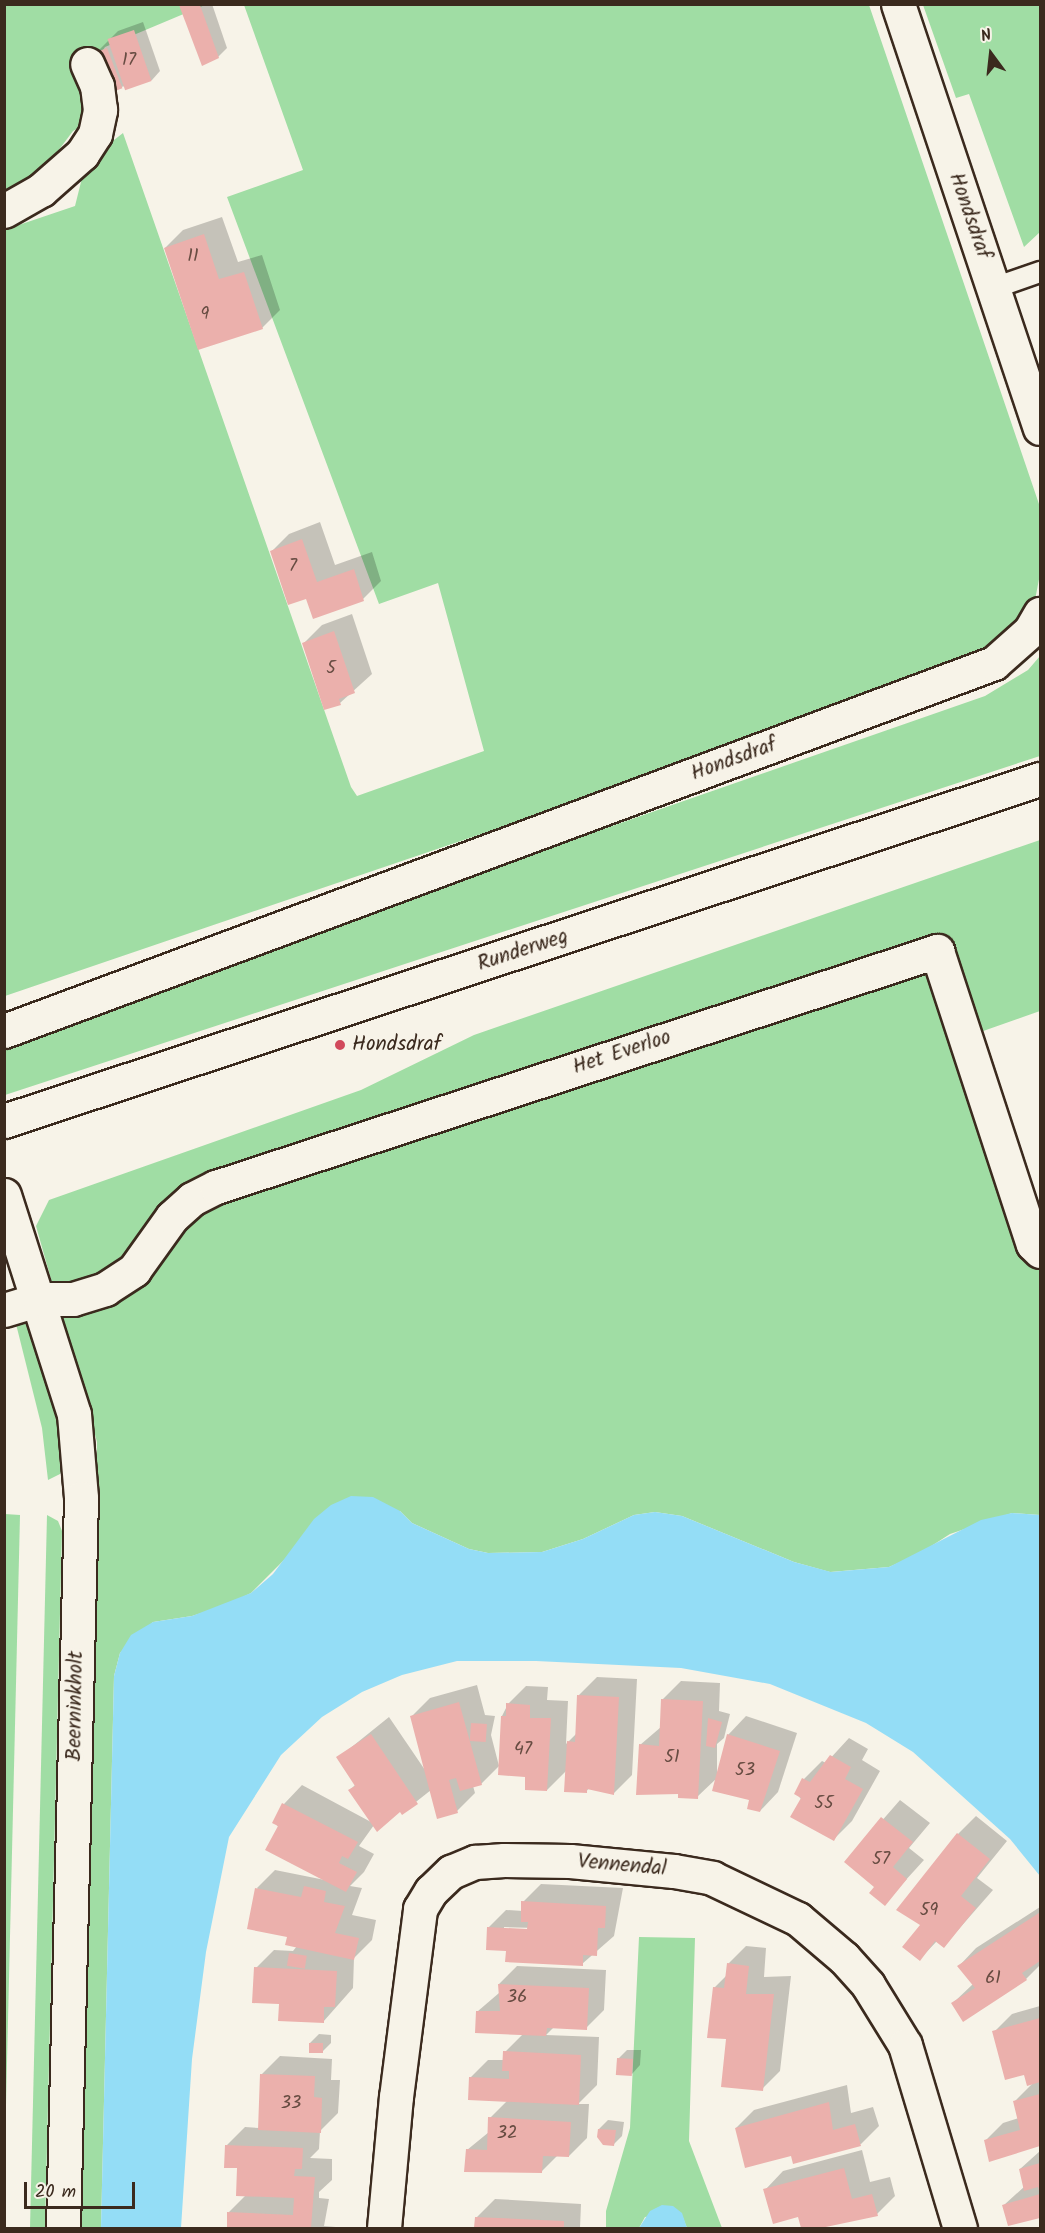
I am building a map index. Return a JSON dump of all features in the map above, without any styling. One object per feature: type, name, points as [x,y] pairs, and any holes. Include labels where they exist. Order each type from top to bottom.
[{"type":"street","name":"Hondsdraf","points":[[898,4],[1041,428]]},
{"type":"street","points":[[4,211],[40,190],[74,162],[94,134],[100,110],[98,86],[87,64]]},
{"type":"street","name":"Hondsdraf","points":[[4,1031],[994,663],[1030,631],[1041,614]]},
{"type":"street","name":"Runderweg","points":[[4,1120],[1041,779]]},
{"type":"street","name":"Het Everloo","points":[[39,1299],[73,1299],[105,1289],[134,1270],[172,1217],[192,1199],[216,1187],[937,951],[1033,1244],[1041,1251]]},
{"type":"street","name":"Beerninkholt","points":[[4,1195],[74,1414],[81,1498],[63,2229]]},
{"type":"street","points":[[4,1310],[39,1299]]},
{"type":"street","name":"Vennendal","points":[[384,2229],[396,2097],[420,1909],[431,1891],[451,1872],[475,1862],[504,1860],[570,1861],[674,1871],[712,1878],[798,1919],[844,1958],[868,1985],[905,2045],[960,2229]]},
{"type":"lane","points":[[993,288],[1041,272]]},
{"type":"green space","points":[[4,5],[205,5],[105,47],[97,59],[114,108],[73,131],[37,179],[5,190]]},
{"type":"green space","points":[[244,5],[869,5],[1040,507],[1040,574],[1035,600],[999,645],[866,703],[5,996],[4,230],[75,206],[86,162],[123,133],[351,787],[357,796],[484,751],[438,583],[379,604],[227,197],[303,170]]},
{"type":"green space","points":[[923,5],[1040,5],[1040,232],[1024,247],[969,94],[956,98]]},
{"type":"green space","points":[[1040,656],[1040,756],[5,1095],[5,1039],[12,1035],[985,696],[1028,670]]},
{"type":"green space","points":[[1040,840],[1040,1011],[952,1042],[1027,1261],[1040,1271],[1040,1515],[1012,1513],[950,1534],[919,1554],[889,1567],[830,1572],[794,1562],[682,1516],[655,1512],[634,1515],[583,1539],[542,1552],[488,1553],[469,1549],[412,1523],[400,1511],[287,1557],[251,1593],[227,1605],[192,1616],[153,1622],[120,1653],[114,1676],[101,2228],[79,2228],[97,1442],[36,1226],[49,1200],[361,1090],[474,1035]]},
{"type":"green space","points":[[28,1317],[62,1440],[64,1464],[60,1474],[48,1480],[42,1428],[15,1320]]},
{"type":"green space","points":[[4,1514],[20,1515],[5,2147]]},
{"type":"green space","points":[[47,1515],[58,1521],[62,1531],[45,2228],[30,2228]]},
{"type":"green space","points":[[639,1937],[695,1938],[689,2141],[722,2228],[687,2228],[681,2213],[645,2217],[639,2228],[606,2228],[606,2211],[630,2128]]},
{"type":"water","points":[[351,1496],[373,1497],[400,1511],[412,1523],[469,1549],[488,1553],[542,1552],[583,1539],[634,1515],[655,1512],[682,1516],[794,1562],[831,1572],[889,1567],[981,1520],[1012,1513],[1040,1515],[1040,1876],[1010,1839],[913,1752],[866,1723],[770,1684],[681,1668],[536,1661],[457,1661],[402,1675],[362,1692],[322,1717],[281,1755],[229,1837],[206,1952],[192,2059],[181,2228],[101,2228],[114,1676],[120,1653],[131,1635],[153,1622],[192,1616],[251,1593],[273,1574],[314,1519],[331,1505]]},
{"type":"water","points":[[662,2205],[673,2206],[682,2213],[687,2228],[639,2228],[650,2211]]},
{"type":"building","points":[[179,5],[200,5],[219,58],[202,66]]},
{"type":"building","points":[[134,30],[152,81],[125,90],[108,39]]},
{"type":"building","points":[[107,48],[122,88],[108,94],[93,53]]},
{"type":"building","points":[[204,234],[219,279],[244,272],[263,329],[198,350],[164,248]]},
{"type":"building","points":[[302,539],[317,582],[354,569],[364,601],[313,619],[306,599],[288,605],[270,551]]},
{"type":"building","points":[[334,631],[355,693],[339,699],[341,705],[324,710],[302,643]]},
{"type":"building","points":[[577,1695],[619,1697],[614,1795],[587,1789],[587,1793],[564,1792],[567,1741],[575,1742]]},
{"type":"building","points":[[661,1699],[703,1701],[698,1799],[678,1798],[678,1794],[636,1795],[639,1744],[659,1746]]},
{"type":"building","points":[[459,1702],[482,1785],[460,1791],[456,1778],[449,1780],[458,1813],[437,1819],[410,1716]]},
{"type":"building","points":[[506,1703],[530,1705],[530,1718],[551,1718],[547,1791],[525,1790],[525,1777],[498,1775],[501,1716],[506,1716]]},
{"type":"building","points":[[708,1718],[722,1722],[715,1748],[706,1746]]},
{"type":"building","points":[[471,1723],[487,1724],[486,1742],[470,1741]]},
{"type":"building","points":[[371,1734],[418,1804],[402,1815],[400,1812],[377,1832],[348,1790],[355,1786],[336,1757]]},
{"type":"building","points":[[727,1734],[780,1751],[760,1812],[747,1809],[749,1800],[712,1791]]},
{"type":"building","points":[[830,1755],[851,1767],[845,1779],[863,1789],[834,1841],[790,1817],[801,1798],[794,1794],[802,1778],[810,1782]]},
{"type":"building","points":[[282,1803],[358,1842],[348,1859],[342,1856],[339,1863],[357,1872],[346,1892],[265,1850],[278,1826],[272,1823]]},
{"type":"building","points":[[881,1817],[913,1842],[893,1867],[907,1879],[885,1906],[869,1893],[874,1887],[844,1862]]},
{"type":"building","points":[[957,1833],[990,1859],[961,1896],[976,1908],[944,1948],[935,1941],[920,1961],[902,1947],[920,1925],[896,1910]]},
{"type":"building","points":[[304,1886],[326,1891],[324,1902],[345,1906],[335,1933],[359,1938],[354,1960],[285,1945],[287,1937],[247,1929],[255,1888],[301,1897]]},
{"type":"building","points":[[521,1901],[606,1906],[605,1928],[598,1928],[597,1956],[583,1955],[583,1966],[505,1962],[506,1951],[486,1950],[487,1927],[527,1929],[528,1922],[521,1922]]},
{"type":"building","points":[[1039,1913],[1040,1961],[1022,1973],[1027,1980],[963,2022],[951,2003],[975,1988],[957,1966]]},
{"type":"building","points":[[289,1953],[307,1956],[305,1969],[287,1966]]},
{"type":"building","points":[[727,1963],[749,1966],[746,1994],[774,1994],[763,2091],[721,2087],[726,2039],[707,2038],[713,1987],[724,1988]]},
{"type":"building","points":[[254,1967],[337,1971],[335,2007],[324,2007],[324,2023],[278,2021],[279,2004],[252,2003]]},
{"type":"building","points":[[498,1984],[589,1988],[587,2030],[547,2028],[546,2036],[475,2033],[476,2011],[500,2011]]},
{"type":"building","points":[[1040,2018],[1040,2082],[1027,2086],[1024,2075],[1005,2080],[992,2031]]},
{"type":"building","points":[[309,2043],[323,2043],[323,2053],[309,2053]]},
{"type":"building","points":[[503,2051],[581,2055],[579,2105],[468,2100],[469,2077],[509,2079],[509,2071],[502,2071]]},
{"type":"building","points":[[617,2058],[633,2059],[632,2076],[616,2075]]},
{"type":"building","points":[[260,2074],[315,2076],[314,2097],[322,2098],[321,2133],[258,2130]]},
{"type":"building","points":[[1040,2094],[1040,2146],[989,2162],[984,2140],[1020,2130],[1013,2101]]},
{"type":"building","points":[[829,2102],[833,2130],[855,2124],[861,2146],[793,2164],[791,2156],[745,2168],[735,2128]]},
{"type":"building","points":[[488,2117],[571,2122],[569,2157],[543,2156],[542,2173],[464,2172],[466,2149],[487,2150]]},
{"type":"building","points":[[598,2129],[616,2130],[614,2146],[603,2145],[597,2137]]},
{"type":"building","points":[[225,2145],[303,2148],[302,2169],[295,2169],[294,2176],[315,2177],[311,2228],[227,2228],[227,2212],[293,2215],[294,2198],[236,2196],[237,2168],[224,2168]]},
{"type":"building","points":[[1040,2163],[1040,2194],[1038,2187],[1024,2191],[1019,2169]]},
{"type":"building","points":[[844,2168],[852,2199],[872,2194],[878,2216],[821,2228],[801,2228],[798,2217],[773,2224],[763,2189]]},
{"type":"building","points":[[1040,2194],[1040,2218],[1008,2226],[1002,2205]]},
{"type":"building","points":[[475,2217],[564,2221],[564,2228],[474,2228]]},
{"type":"place","name":"Hondsdraf","points":[[340,1045]]}]
